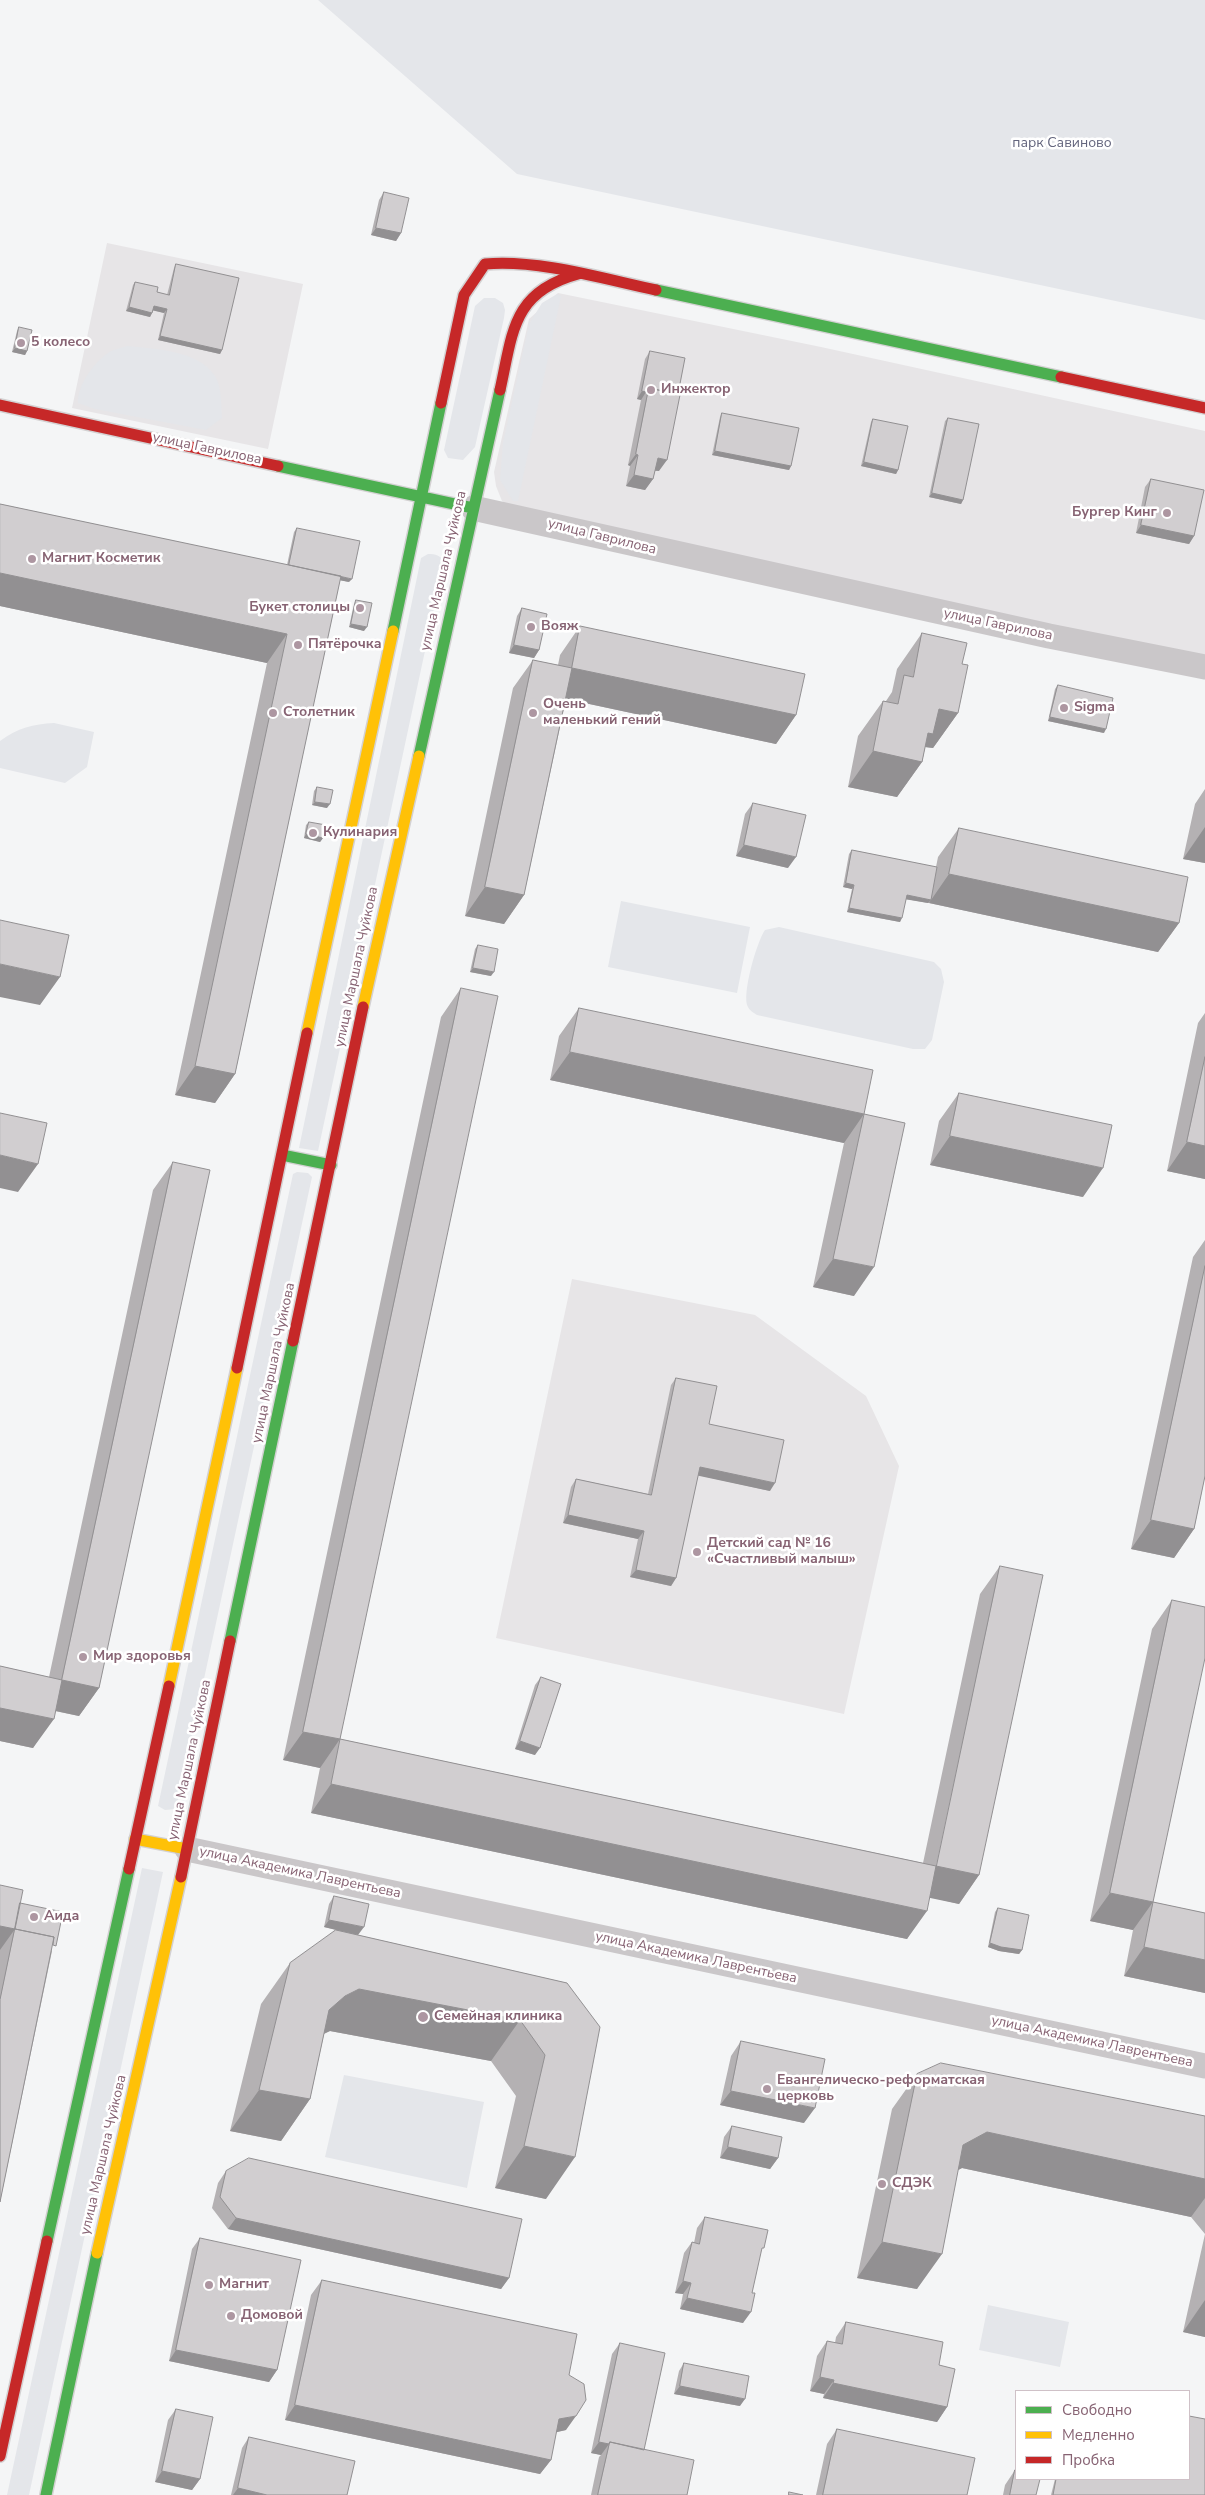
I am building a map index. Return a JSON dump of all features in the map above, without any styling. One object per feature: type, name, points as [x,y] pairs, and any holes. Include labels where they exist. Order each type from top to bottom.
[{"type":"main road","points":[[0,2456],[136,1839],[353,827],[420,495],[464,295],[485,264],[507,262],[580,274],[1205,408]]},
{"type":"main road","name":"улица Маршала Чуйкова","points":[[46,2495],[186,1849],[371,970],[516,318],[540,288],[556,279],[580,274]]},
{"type":"main road","name":"улица Гаврилова","points":[[0,406],[474,508]]},
{"type":"main road","points":[[282,1155],[331,1166]]},
{"type":"main road","points":[[136,1839],[186,1849]]},
{"type":"street","name":"улица Гаврилова","points":[[474,508],[1049,636],[1205,667]]},
{"type":"street","name":"улица Академика Лаврентьева","points":[[186,1849],[1205,2066]]},
{"type":"shaded area","points":[[107,243],[303,284],[268,449],[72,408]]},
{"type":"shaded area","points":[[558,293],[821,347],[1205,431],[1205,657],[513,510],[502,501],[496,486],[494,472],[529,319]]},
{"type":"shaded area","name":"Детский сад № 16 «Счастливый малыш»","points":[[572,1279],[755,1315],[866,1396],[899,1466],[844,1714],[496,1638]]},
{"type":"green space","name":"парк Савиново","points":[[318,0],[1205,0],[1205,320],[517,174]]},
{"type":"green space","points":[[557,294],[561,296],[518,501],[513,501],[500,480],[503,443],[529,324],[542,303]]},
{"type":"green space","points":[[484,298],[495,298],[503,303],[505,310],[475,447],[463,460],[448,458],[444,450],[475,306]]},
{"type":"green space","points":[[127,346],[175,352],[198,361],[207,367],[215,376],[219,386],[222,418],[206,430],[95,409],[78,403],[80,389],[93,367],[111,351]]},
{"type":"green space","points":[[428,554],[438,555],[444,562],[318,1151],[299,1148],[421,558]]},
{"type":"green space","points":[[54,723],[94,732],[87,767],[65,783],[0,768],[0,741],[26,728],[39,724]]},
{"type":"green space","points":[[621,901],[750,927],[737,993],[608,967]]},
{"type":"green space","points":[[779,927],[934,962],[941,969],[944,982],[932,1040],[925,1049],[913,1049],[757,1015],[752,1011],[746,1001],[748,981],[754,956],[765,930]]},
{"type":"green space","points":[[297,1172],[308,1173],[312,1177],[176,1809],[165,1810],[158,1806],[293,1174]]},
{"type":"green space","points":[[142,1868],[163,1872],[29,2495],[7,2495]]},
{"type":"green space","points":[[344,2075],[484,2102],[467,2188],[325,2157]]},
{"type":"green space","points":[[988,2305],[1069,2322],[1060,2367],[979,2350]]},
{"type":"building","points":[[384,192],[409,198],[401,233],[376,228]]},
{"type":"building","points":[[176,264],[239,278],[222,350],[160,336],[167,309],[154,306],[152,313],[129,307],[135,282],[158,287],[157,292],[169,295]]},
{"type":"building","points":[[19,327],[32,330],[27,351],[15,348]]},
{"type":"building","points":[[650,351],[685,358],[678,394],[649,388],[646,392],[642,391]]},
{"type":"building","points":[[649,388],[680,395],[667,460],[658,458],[653,479],[634,475],[638,455],[636,454]]},
{"type":"building","points":[[722,413],[799,428],[791,466],[715,451]]},
{"type":"building","points":[[948,418],[979,424],[963,500],[932,493]]},
{"type":"building","points":[[873,419],[908,426],[898,470],[864,462]]},
{"type":"building","points":[[1151,479],[1204,490],[1194,536],[1141,525]]},
{"type":"building","points":[[0,504],[341,576],[235,1074],[195,1066],[287,634],[0,573]]},
{"type":"building","points":[[297,528],[360,541],[352,579],[289,565]]},
{"type":"building","points":[[356,600],[372,603],[367,627],[351,624]]},
{"type":"building","points":[[522,608],[547,614],[539,650],[514,645]]},
{"type":"building","points":[[580,626],[805,674],[796,715],[572,668]]},
{"type":"building","points":[[922,633],[967,643],[962,664],[968,665],[958,713],[939,709],[933,734],[928,733],[922,762],[873,751],[883,701],[898,704],[904,675],[913,677]]},
{"type":"building","points":[[533,660],[572,668],[524,895],[485,887]]},
{"type":"building","points":[[1058,685],[1113,698],[1106,729],[1050,717]]},
{"type":"building","points":[[317,787],[333,790],[330,804],[315,802]]},
{"type":"building","points":[[753,803],[806,815],[796,857],[744,845]]},
{"type":"building","points":[[309,822],[326,825],[323,838],[306,834]]},
{"type":"building","points":[[959,828],[1188,877],[1179,923],[949,874]]},
{"type":"building","points":[[852,850],[937,867],[931,900],[907,895],[902,918],[849,908],[854,885],[846,883]]},
{"type":"building","points":[[0,920],[69,935],[60,977],[0,964]]},
{"type":"building","points":[[478,945],[498,949],[494,972],[473,968]]},
{"type":"building","points":[[461,988],[498,996],[340,1739],[303,1732]]},
{"type":"building","points":[[579,1008],[873,1070],[864,1114],[570,1052]]},
{"type":"building","points":[[1205,1057],[1205,1146],[1187,1142]]},
{"type":"building","points":[[959,1093],[1112,1125],[1103,1168],[950,1136]]},
{"type":"building","points":[[0,1113],[47,1123],[38,1164],[0,1155]]},
{"type":"building","points":[[864,1114],[905,1123],[874,1267],[833,1259]]},
{"type":"building","points":[[173,1162],[210,1170],[99,1688],[62,1680]]},
{"type":"building","points":[[1205,1266],[1205,1476],[1194,1529],[1151,1520]]},
{"type":"building","points":[[676,1378],[717,1386],[709,1424],[784,1440],[775,1483],[700,1467],[676,1578],[636,1570],[644,1531],[568,1515],[576,1479],[651,1495]]},
{"type":"building","points":[[1000,1566],[1043,1575],[979,1875],[936,1866]]},
{"type":"building","points":[[1172,1600],[1205,1607],[1205,1658],[1153,1902],[1110,1893]]},
{"type":"building","points":[[0,1666],[62,1680],[54,1719],[0,1708]]},
{"type":"building","points":[[541,1677],[561,1684],[540,1748],[520,1741]]},
{"type":"building","points":[[340,1739],[936,1866],[927,1911],[331,1784]]},
{"type":"building","points":[[0,1885],[23,1890],[15,1929],[0,1926]]},
{"type":"building","points":[[334,1896],[369,1904],[364,1927],[329,1920]]},
{"type":"building","points":[[1153,1902],[1205,1913],[1205,1960],[1144,1947]]},
{"type":"building","points":[[20,1903],[63,1912],[56,1946],[53,1945],[54,1937],[15,1929]]},
{"type":"building","points":[[998,1908],[1029,1915],[1022,1950],[1001,1947],[990,1943]]},
{"type":"building","points":[[15,1929],[54,1937],[0,2202],[0,2000]]},
{"type":"building","points":[[336,1930],[567,1983],[600,2027],[575,2157],[524,2146],[545,2055],[520,2020],[359,1989],[345,1996],[329,2010],[310,2099],[259,2090],[290,1963]]},
{"type":"building","name":"Евангелическо-реформатская церковь","points":[[741,2041],[825,2059],[815,2108],[731,2091]]},
{"type":"building","points":[[941,2063],[1205,2116],[1205,2179],[987,2132],[963,2145],[942,2254],[882,2242],[917,2074]]},
{"type":"building","points":[[732,2126],[782,2137],[778,2158],[728,2147]]},
{"type":"building","points":[[249,2158],[522,2219],[509,2278],[236,2218],[220,2197],[226,2171]]},
{"type":"building","points":[[705,2217],[768,2230],[752,2293],[755,2293],[751,2312],[687,2298],[691,2283],[683,2281],[692,2242],[699,2244]]},
{"type":"building","name":"Домовой","points":[[200,2238],[301,2260],[277,2370],[176,2350]]},
{"type":"building","points":[[322,2280],[577,2334],[569,2375],[584,2384],[586,2400],[576,2416],[559,2419],[551,2460],[295,2405]]},
{"type":"building","points":[[846,2322],[943,2342],[939,2365],[955,2369],[947,2407],[833,2383],[834,2380],[820,2377],[827,2341],[842,2344]]},
{"type":"building","points":[[620,2343],[665,2353],[644,2450],[610,2442],[609,2444],[599,2442]]},
{"type":"building","points":[[684,2363],[749,2376],[745,2399],[680,2386]]},
{"type":"building","points":[[176,2409],[213,2417],[200,2479],[162,2471]]},
{"type":"building","points":[[1190,2416],[1205,2419],[1205,2495],[1053,2495],[1056,2480],[1190,2480]]},
{"type":"building","points":[[837,2429],[975,2458],[967,2495],[823,2495]]},
{"type":"building","points":[[249,2437],[355,2461],[347,2495],[267,2495],[238,2488]]},
{"type":"building","points":[[610,2442],[694,2460],[687,2495],[598,2495]]},
{"type":"building","points":[[1015,2470],[1015,2480],[1040,2480],[1036,2495],[1010,2495]]},
{"type":"building","points":[[789,2492],[803,2495],[789,2495]]},
{"type":"traffic: fast","points":[[656,290],[1061,377]]},
{"type":"traffic: fast","points":[[419,756],[500,390]]},
{"type":"traffic: fast","points":[[393,631],[441,403]]},
{"type":"traffic: fast","points":[[278,466],[473,508]]},
{"type":"traffic: fast","points":[[282,1155],[331,1165]]},
{"type":"traffic: fast","points":[[230,1641],[293,1341]]},
{"type":"traffic: fast","points":[[47,2241],[129,1869]]},
{"type":"traffic: fast","points":[[46,2495],[97,2253]]},
{"type":"traffic: slow","points":[[307,1033],[393,631]]},
{"type":"traffic: slow","points":[[363,1007],[419,756]]},
{"type":"traffic: slow","points":[[169,1686],[237,1368]]},
{"type":"traffic: slow","points":[[135,1839],[187,1849]]},
{"type":"traffic: slow","points":[[97,2253],[181,1877]]},
{"type":"traffic: jam","points":[[441,403],[464,295],[485,264],[527,264],[549,267],[656,290]]},
{"type":"traffic: jam","points":[[500,390],[513,333],[519,317],[528,303],[540,292],[556,282],[578,274]]},
{"type":"traffic: jam","points":[[1061,377],[1205,408]]},
{"type":"traffic: jam","points":[[0,405],[278,466]]},
{"type":"traffic: jam","points":[[293,1341],[363,1007]]},
{"type":"traffic: jam","points":[[237,1368],[307,1033]]},
{"type":"traffic: jam","points":[[181,1877],[230,1641]]},
{"type":"traffic: jam","points":[[129,1869],[169,1686]]},
{"type":"traffic: jam","points":[[0,2456],[47,2241]]},
{"type":"place","name":"5 колесо","points":[[21,343]]},
{"type":"place","name":"Инжектор","points":[[651,390]]},
{"type":"place","name":"Бургер Кинг","points":[[1167,513]]},
{"type":"place","name":"Магнит Косметик","points":[[32,559]]},
{"type":"place","name":"Букет столицы","points":[[360,608]]},
{"type":"place","name":"Вояж","points":[[531,627]]},
{"type":"place","name":"Пятёрочка","points":[[298,645]]},
{"type":"place","name":"Sigma","points":[[1064,708]]},
{"type":"place","name":"Столетник","points":[[273,713]]},
{"type":"place","name":"Очень маленький гений","points":[[533,713]]},
{"type":"place","name":"Кулинария","points":[[313,833]]},
{"type":"place","name":"Детский сад № 16 «Счастливый малыш»","points":[[697,1552]]},
{"type":"place","name":"Мир здоровья","points":[[83,1657]]},
{"type":"place","name":"Аида","points":[[34,1917]]},
{"type":"place","name":"Семейная клиника","points":[[423,2017]]},
{"type":"place","name":"Евангелическо-реформатская церковь","points":[[767,2089]]},
{"type":"place","name":"СДЭК","points":[[882,2184]]},
{"type":"place","name":"Магнит","points":[[209,2285]]},
{"type":"place","name":"Домовой","points":[[231,2316]]}]
